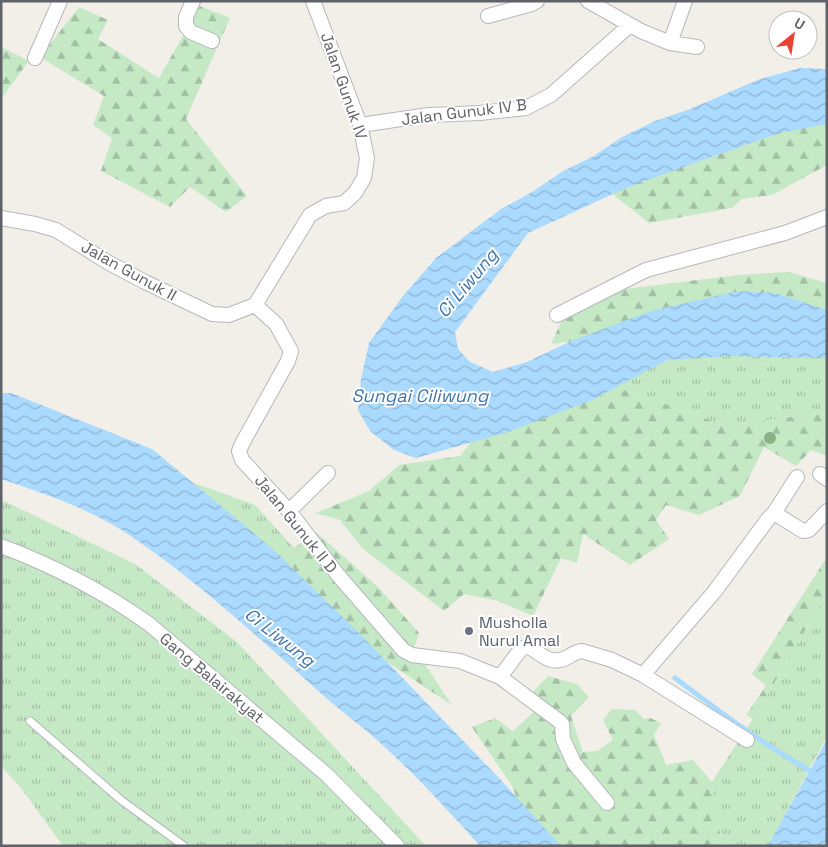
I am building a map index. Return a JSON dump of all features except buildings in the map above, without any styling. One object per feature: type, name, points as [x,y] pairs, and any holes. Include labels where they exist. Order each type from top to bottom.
[{"type":"street","points":[[35,58],[60,1]]},
{"type":"street","points":[[192,1],[186,17],[186,26],[191,32],[212,41]]},
{"type":"street","name":"Jalan Gunuk IV","points":[[255,304],[310,215],[326,206],[344,203],[355,193],[364,178],[367,158],[360,125],[313,1]]},
{"type":"street","points":[[488,16],[537,1]]},
{"type":"street","points":[[588,1],[630,25],[670,43],[696,47]]},
{"type":"street","points":[[670,43],[685,1]]},
{"type":"street","name":"Jalan Gunuk IV B","points":[[360,125],[429,116],[526,108],[551,95],[630,25]]},
{"type":"street","points":[[556,315],[646,270],[775,236],[827,217]]},
{"type":"street","name":"Jalan Gunuk II","points":[[1,218],[56,230],[109,263],[212,314],[229,315],[255,304]]},
{"type":"street","name":"Jalan Gunuk II D","points":[[255,304],[276,324],[291,351],[288,361],[239,451],[242,460],[288,511],[338,575],[403,650],[412,654],[460,660],[500,676],[561,723],[563,739],[574,763],[607,803]]},
{"type":"street","points":[[288,511],[328,473]]},
{"type":"street","points":[[643,675],[715,591],[774,513],[797,477]]},
{"type":"street","points":[[774,513],[803,531],[808,530],[827,511]]},
{"type":"street","name":"Gang Balairakyat","points":[[1,546],[63,573],[119,603],[149,624],[327,774],[397,846]]},
{"type":"street","points":[[500,676],[525,646],[554,662],[582,651],[612,660],[643,675],[747,740]]},
{"type":"lane","points":[[30,721],[121,800],[184,846]]},
{"type":"green space","points":[[200,6],[230,18],[186,119],[247,196],[226,212],[190,187],[170,207],[101,171],[112,138],[93,125],[104,96],[40,57],[79,7],[108,20],[98,39],[159,78]]},
{"type":"green space","points":[[1,47],[29,61],[1,99]]},
{"type":"green space","points":[[827,118],[827,165],[772,195],[742,199],[732,208],[649,223],[610,192],[771,129]]},
{"type":"green space","points":[[789,272],[827,283],[827,311],[551,344],[564,316],[625,289],[738,275]]},
{"type":"green space","points":[[827,339],[827,412],[727,426],[578,374],[714,341]]},
{"type":"green space","points":[[578,374],[727,426],[827,412],[827,456],[811,450],[796,466],[764,447],[740,496],[699,515],[666,505],[656,520],[669,539],[630,565],[583,534],[577,563],[561,558],[533,616],[498,601],[464,594],[444,611],[362,548],[340,520],[316,513],[369,491],[399,465],[460,456],[472,441]]},
{"type":"green space","points":[[1,408],[155,469],[255,505],[294,548],[280,574]]},
{"type":"green space","points":[[4,501],[135,564],[237,642],[426,846],[132,846],[130,844],[126,846],[63,846],[21,788],[1,766],[1,503]]},
{"type":"green space","points":[[316,532],[378,587],[419,633],[414,648],[452,705],[375,654],[279,573],[294,548]]},
{"type":"green space","points":[[827,557],[827,593],[753,719],[746,715],[766,686],[752,674]]},
{"type":"green space","points":[[827,593],[827,736],[768,846],[722,846],[712,782],[753,719]]},
{"type":"green space","points":[[548,676],[577,684],[589,697],[571,716],[583,752],[597,751],[613,740],[603,720],[612,709],[635,710],[644,719],[650,718],[661,723],[654,735],[666,765],[693,760],[712,782],[722,846],[540,846],[512,786],[472,727],[495,718],[513,731],[539,707],[531,694]]},
{"type":"water","name":"Sungai Ciliwung","points":[[800,68],[827,69],[827,124],[780,133],[697,162],[626,188],[528,233],[455,332],[458,349],[470,362],[493,372],[527,362],[571,341],[651,311],[738,291],[775,293],[827,310],[827,358],[728,356],[667,360],[592,400],[508,432],[416,458],[394,450],[370,431],[358,410],[361,379],[369,343],[403,296],[436,258],[501,209],[532,192],[563,171],[594,156],[622,137],[655,121],[690,109],[760,79]]},
{"type":"water","name":"Ci Liwung","points":[[1,393],[11,393],[152,449],[274,550],[363,637],[500,779],[561,846],[480,846],[404,765],[377,740],[323,696],[222,606],[174,567],[109,522],[48,495],[1,479]]},
{"type":"water","points":[[827,739],[827,846],[767,846],[771,840]]},
{"type":"waterway","points":[[675,678],[768,745],[827,780]]},
{"type":"place","name":"Musholla Nurul Amal","points":[[469,631]]}]
